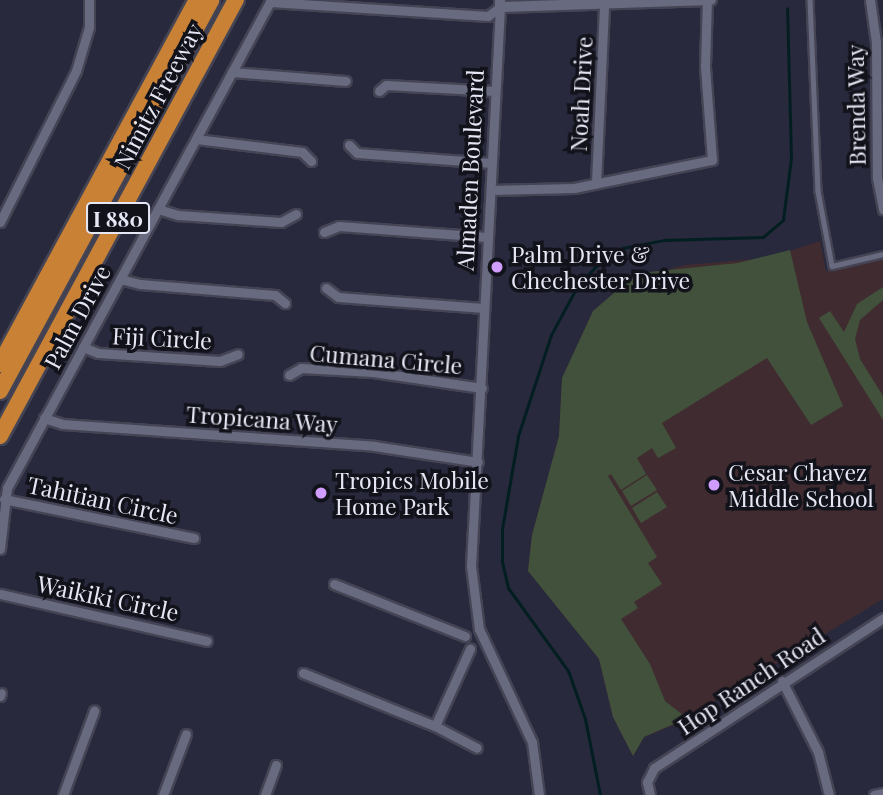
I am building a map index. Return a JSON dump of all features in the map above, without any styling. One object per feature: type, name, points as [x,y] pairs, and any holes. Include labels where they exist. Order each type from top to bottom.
[{"type":"highway","name":"Nimitz Freeway","points":[[0,364],[197,0]]},
{"type":"highway","name":"I 880","points":[[0,391],[211,0]]},
{"type":"highway","name":"Nimitz Freeway","points":[[0,436],[236,0]]},
{"type":"street","points":[[0,222],[76,71],[89,27],[89,0]]},
{"type":"street","points":[[270,1],[488,16],[500,4],[604,6],[709,0],[705,66],[712,160],[574,188],[491,190]]},
{"type":"street","name":"Brenda Way","points":[[870,0],[876,42],[877,178],[883,209]]},
{"type":"street","name":"Palm Drive","points":[[0,549],[4,499],[44,418],[270,1]]},
{"type":"street","name":"Almaden Boulevard","points":[[482,388],[500,4]]},
{"type":"street","name":"Noah Drive","points":[[596,183],[604,6]]},
{"type":"street","points":[[232,72],[346,81]]},
{"type":"street","points":[[379,91],[387,85],[495,91]]},
{"type":"street","points":[[196,139],[302,152],[311,161]]},
{"type":"street","points":[[349,145],[357,153],[492,163]]},
{"type":"street","points":[[158,209],[178,215],[281,222],[296,214]]},
{"type":"street","points":[[324,232],[339,226],[488,237]]},
{"type":"street","points":[[120,279],[275,295],[285,303]]},
{"type":"street","points":[[326,288],[338,297],[484,308]]},
{"type":"street","name":"Fiji Circle","points":[[83,347],[98,353],[220,361],[238,354]]},
{"type":"street","name":"Cumana Circle","points":[[289,375],[301,368],[373,372],[482,388]]},
{"type":"street","points":[[482,388],[470,535],[479,629],[532,743],[539,795]]},
{"type":"street","name":"Tropicana Way","points":[[44,418],[62,424],[374,446],[478,462]]},
{"type":"street","name":"Tahitian Circle","points":[[4,499],[194,538]]},
{"type":"street","points":[[334,584],[465,636],[470,649],[435,726]]},
{"type":"street","name":"Waikiki Circle","points":[[0,594],[207,641]]},
{"type":"street","name":"Hop Ranch Road","points":[[650,795],[647,782],[654,768],[752,707],[782,681],[883,618]]},
{"type":"street","points":[[465,636],[479,629]]},
{"type":"street","points":[[470,649],[486,648]]},
{"type":"street","points":[[303,673],[435,726],[477,748]]},
{"type":"street","points":[[782,681],[813,739],[829,795]]},
{"type":"street","points":[[63,795],[94,711]]},
{"type":"street","points":[[163,795],[186,734]]},
{"type":"street","points":[[265,795],[276,765]]},
{"type":"street","points":[[874,795],[883,793]]},
{"type":"lane","points":[[810,0],[818,191],[832,266],[883,254]]},
{"type":"shaded area","name":"Cesar Chavez Middle School","points":[[820,241],[826,271],[883,260],[883,599],[679,723],[644,737],[633,756],[613,717],[599,659],[528,571],[532,535],[559,436],[562,378],[593,311],[628,281],[685,265],[768,258]]},
{"type":"green space","points":[[790,250],[807,322],[843,406],[811,425],[767,358],[662,423],[676,448],[658,458],[652,448],[637,458],[646,474],[621,490],[611,474],[608,476],[657,557],[648,563],[662,584],[634,602],[638,608],[621,619],[650,664],[665,701],[687,718],[644,737],[633,756],[613,717],[599,659],[528,571],[532,535],[559,436],[562,378],[593,311],[628,281],[649,272],[738,263]]},
{"type":"green space","points":[[883,287],[883,300],[860,320],[855,339],[860,359],[883,396],[883,420],[819,318],[830,311],[844,332],[857,304]]},
{"type":"green space","points":[[647,475],[657,490],[631,506],[622,491]]},
{"type":"green space","points":[[657,492],[667,507],[641,523],[632,508]]},
{"type":"waterway","points":[[600,795],[585,719],[568,671],[508,588],[502,562],[502,529],[518,436],[551,335],[578,285],[602,260],[623,248],[664,240],[763,237],[783,220],[791,158],[787,9]]},
{"type":"place","name":"Palm Drive & Chechester Drive","points":[[497,267]]},
{"type":"place","name":"Cesar Chavez Middle School","points":[[714,485]]},
{"type":"place","name":"Tropics Mobile Home Park","points":[[321,493]]}]
